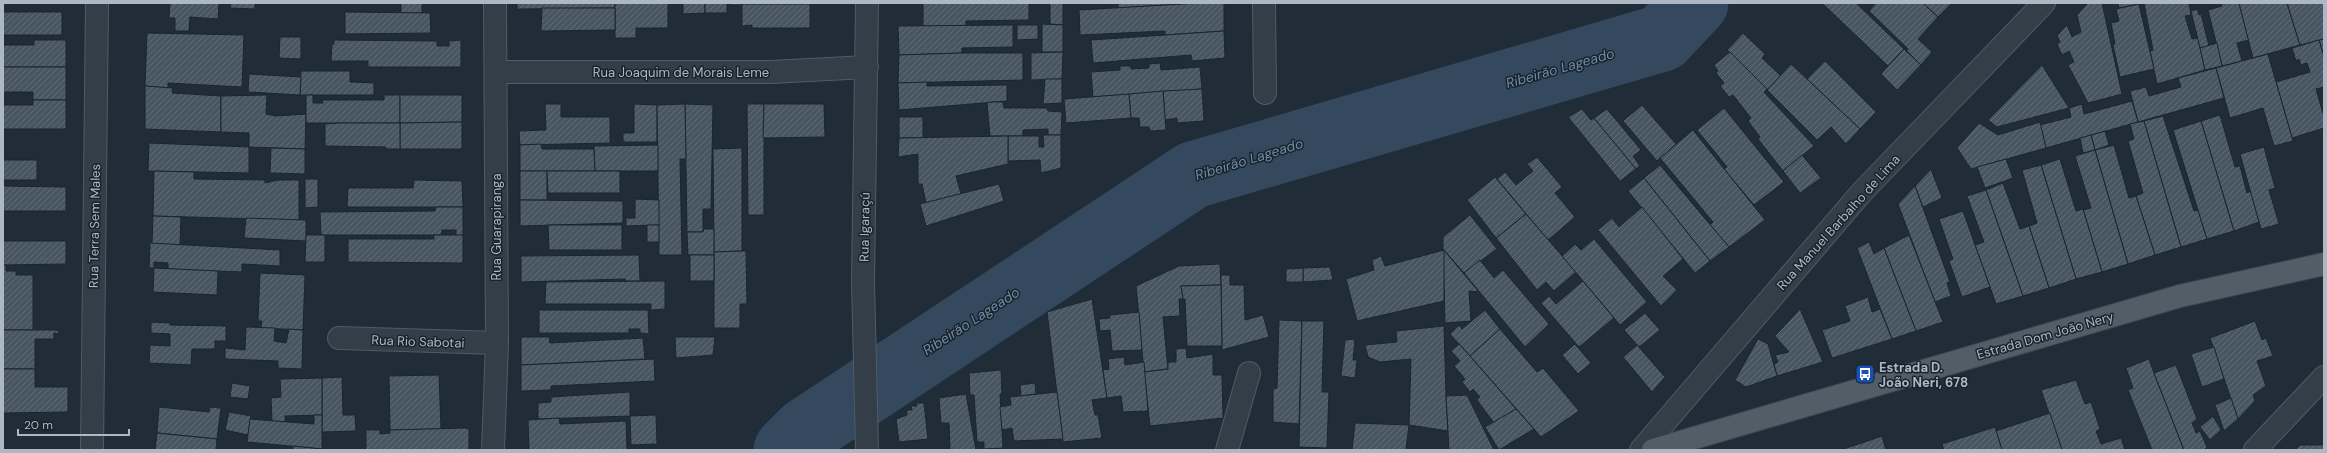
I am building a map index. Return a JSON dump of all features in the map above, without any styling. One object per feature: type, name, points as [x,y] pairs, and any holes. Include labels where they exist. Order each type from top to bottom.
[{"type":"main road","name":"Estrada Dom João Nery","points":[[1653,450],[2180,296],[2324,264]]},
{"type":"street","name":"Rua Terra Sem Males","points":[[92,450],[97,3]]},
{"type":"street","name":"Rua Guarapiranga","points":[[493,450],[497,344],[495,3]]},
{"type":"street","name":"Rua Igaraçú","points":[[867,3],[863,281],[867,450]]},
{"type":"street","points":[[1264,3],[1265,93]]},
{"type":"street","name":"Rua Manuel Barbalho de Lima","points":[[1641,450],[1862,192],[2044,3]]},
{"type":"street","name":"Rua Joaquim de Morais Leme","points":[[496,72],[771,72],[867,67]]},
{"type":"street","name":"Rua Rio Sabotai","points":[[339,338],[497,344]]},
{"type":"street","points":[[1227,450],[1249,374]]},
{"type":"street","points":[[2255,450],[2323,377]]},
{"type":"building","points":[[170,3],[219,3],[218,19],[190,17],[189,31],[175,31],[175,18],[169,18]]},
{"type":"building","points":[[231,3],[269,3],[255,4],[255,9],[230,8]]},
{"type":"building","points":[[401,3],[422,3],[422,13],[401,13]]},
{"type":"building","points":[[517,3],[615,3],[615,8],[517,9]]},
{"type":"building","points":[[615,3],[668,3],[668,28],[636,28],[636,38],[615,38]]},
{"type":"building","points":[[683,3],[705,3],[705,13],[683,14]]},
{"type":"building","points":[[705,3],[727,3],[727,13],[705,13]]},
{"type":"building","points":[[732,3],[810,3],[810,4],[732,5]]},
{"type":"building","points":[[923,3],[1029,3],[1029,20],[966,21],[966,26],[923,26]]},
{"type":"building","points":[[1050,3],[1063,3],[1063,25],[1050,24]]},
{"type":"building","points":[[1118,3],[1200,3],[1118,8]]},
{"type":"building","points":[[1224,3],[1224,31],[1165,35],[1165,31],[1080,35],[1079,10]]},
{"type":"building","points":[[1822,3],[1856,3],[1904,49],[1888,66]]},
{"type":"building","points":[[1876,3],[1923,3],[1938,17],[1918,39],[1932,52],[1921,65],[1906,50],[1908,49],[1869,11]]},
{"type":"building","points":[[1923,3],[1952,3],[1938,17]]},
{"type":"building","points":[[2088,3],[2102,3],[2122,94],[2088,103],[2068,65],[2074,62],[2069,51],[2062,55],[2057,44],[2060,42],[2057,36],[2067,25],[2072,37],[2081,32],[2077,15]]},
{"type":"building","points":[[2118,3],[2139,3],[2139,4],[2119,8]]},
{"type":"building","points":[[2144,3],[2189,3],[2191,15],[2185,16],[2192,39],[2198,38],[2205,70],[2157,84],[2150,51],[2153,50]]},
{"type":"building","points":[[2221,3],[2239,3],[2249,40],[2237,43],[2242,61],[2222,66],[2208,10],[2222,6]]},
{"type":"building","points":[[2239,3],[2287,3],[2300,45],[2253,58]]},
{"type":"building","points":[[2287,3],[2324,3],[2324,39],[2300,45]]},
{"type":"building","points":[[742,4],[810,4],[810,28],[752,28],[752,25],[742,26]]},
{"type":"building","points":[[2139,4],[2154,69],[2120,77],[2113,45],[2115,44],[2111,23],[2119,21],[2116,9]]},
{"type":"building","points":[[542,8],[615,8],[615,30],[541,31]]},
{"type":"building","points":[[2197,9],[2199,15],[2201,14],[2209,46],[2200,48],[2191,11]]},
{"type":"building","points":[[3,12],[62,12],[62,35],[3,35]]},
{"type":"building","points":[[345,12],[430,13],[431,33],[345,34]]},
{"type":"building","points":[[1042,24],[1063,25],[1063,52],[1042,52]]},
{"type":"building","points":[[1013,25],[1013,47],[962,48],[962,53],[899,55],[898,26]]},
{"type":"building","points":[[1017,25],[1038,25],[1038,39],[1017,40]]},
{"type":"building","points":[[1224,31],[1225,58],[1192,61],[1191,55],[1093,63],[1091,40]]},
{"type":"building","points":[[147,33],[244,35],[242,87],[168,83],[168,88],[145,86]]},
{"type":"building","points":[[1743,33],[1765,54],[1762,58],[1781,76],[1767,90],[1727,50]]},
{"type":"building","points":[[280,37],[301,37],[301,59],[279,58]]},
{"type":"building","points":[[2324,39],[2324,57],[2319,40]]},
{"type":"building","points":[[34,40],[66,40],[66,67],[3,67],[3,45],[34,45]]},
{"type":"building","points":[[334,40],[437,41],[437,46],[449,46],[449,41],[461,40],[461,67],[368,67],[368,61],[331,61],[332,44],[334,44]]},
{"type":"building","points":[[2319,40],[2324,57],[2324,87],[2316,89],[2324,117],[2324,128],[2292,138],[2276,82],[2310,72],[2307,63],[2301,65],[2299,59],[2296,61],[2292,48]]},
{"type":"building","points":[[2217,43],[2222,66],[2205,70],[2200,48]]},
{"type":"building","points":[[1904,49],[1921,65],[1897,90],[1881,74]]},
{"type":"building","points":[[1063,52],[1062,79],[1031,80],[1031,53]]},
{"type":"building","points":[[1730,52],[1767,89],[1764,92],[1814,146],[1783,171],[1758,139],[1760,137],[1748,121],[1751,118],[1733,95],[1729,97],[1720,86],[1724,83],[1716,73],[1718,71],[1714,65]]},
{"type":"building","points":[[1023,53],[1023,80],[898,83],[899,55]]},
{"type":"building","points":[[2268,54],[2293,141],[2274,146],[2263,108],[2230,118],[2216,68]]},
{"type":"building","points":[[1825,61],[1876,112],[1860,129],[1807,79]]},
{"type":"building","points":[[1160,63],[1161,70],[1200,67],[1202,89],[1093,97],[1091,72],[1120,70],[1120,66],[1131,66],[1131,69],[1149,68],[1149,64]]},
{"type":"building","points":[[1791,64],[1860,129],[1846,144],[1831,127],[1817,140],[1767,90]]},
{"type":"building","points":[[2042,65],[2069,108],[1997,127],[1988,120]]},
{"type":"building","points":[[3,67],[66,67],[66,100],[33,100],[33,92],[3,92]]},
{"type":"building","points":[[2216,68],[2224,98],[2138,122],[2130,91],[2146,87],[2149,96],[2181,87],[2178,78]]},
{"type":"building","points":[[301,71],[350,71],[350,82],[374,83],[374,95],[300,95]]},
{"type":"building","points":[[249,74],[301,77],[300,95],[248,92]]},
{"type":"building","points":[[1045,79],[1062,79],[1062,103],[1043,104]]},
{"type":"building","points":[[927,82],[927,86],[1007,85],[1007,101],[899,110],[898,83]]},
{"type":"building","points":[[145,86],[173,88],[172,93],[221,96],[221,132],[145,129]]},
{"type":"building","points":[[1202,89],[1204,121],[1177,123],[1177,118],[1165,120],[1163,91]]},
{"type":"building","points":[[1163,91],[1166,130],[1150,131],[1149,127],[1140,127],[1139,118],[1131,118],[1129,94]]},
{"type":"building","points":[[1129,94],[1131,118],[1066,123],[1064,99]]},
{"type":"building","points":[[267,95],[266,114],[276,116],[306,114],[305,149],[249,147],[249,133],[221,132],[221,96]]},
{"type":"building","points":[[306,95],[313,95],[313,103],[323,103],[322,100],[384,100],[384,95],[400,95],[400,123],[306,123]]},
{"type":"building","points":[[400,95],[462,95],[462,122],[400,123]]},
{"type":"building","points":[[33,100],[66,100],[66,129],[3,129],[3,105],[33,105]]},
{"type":"building","points":[[2132,101],[2138,122],[2046,148],[2040,125],[2071,117],[2069,108],[2082,104],[2084,114]]},
{"type":"building","points":[[1003,102],[1004,108],[1047,108],[1048,111],[1062,112],[1061,135],[1048,135],[1048,129],[1023,130],[1023,136],[990,136],[987,103]]},
{"type":"building","points":[[545,104],[561,104],[561,117],[610,117],[610,143],[520,145],[519,131],[546,130]]},
{"type":"building","points":[[634,104],[657,105],[657,142],[623,142],[623,133],[634,133]]},
{"type":"building","points":[[685,104],[713,105],[711,209],[703,209],[703,232],[687,232]]},
{"type":"building","points":[[685,104],[686,159],[680,159],[682,255],[659,255],[657,105]]},
{"type":"building","points":[[747,104],[764,104],[764,215],[748,215]]},
{"type":"building","points":[[764,104],[824,104],[825,137],[763,138]]},
{"type":"building","points":[[1642,105],[1676,144],[1657,161],[1623,121]]},
{"type":"building","points":[[1724,108],[1784,182],[1754,205],[1724,169],[1727,167],[1697,130]]},
{"type":"building","points":[[1582,109],[1591,120],[1594,118],[1636,169],[1620,181],[1568,117]]},
{"type":"building","points":[[1607,109],[1641,150],[1633,156],[1640,166],[1636,169],[1594,118]]},
{"type":"building","points":[[2220,115],[2235,167],[2240,166],[2247,193],[2251,191],[2259,222],[2234,231],[2201,121]]},
{"type":"building","points":[[2163,116],[2194,211],[2198,210],[2207,239],[2181,247],[2144,121]]},
{"type":"building","points":[[899,117],[923,117],[923,138],[899,138]]},
{"type":"building","points":[[2144,121],[2181,247],[2155,255],[2136,196],[2143,193],[2128,141],[2134,139],[2130,124]]},
{"type":"building","points":[[2201,121],[2234,231],[2207,239],[2173,130]]},
{"type":"building","points":[[462,122],[462,149],[400,149],[400,123]]},
{"type":"building","points":[[2040,122],[2046,148],[1971,169],[1957,148],[1979,123],[1998,135]]},
{"type":"building","points":[[400,123],[400,149],[386,149],[386,147],[325,146],[325,124]]},
{"type":"building","points":[[1693,130],[1765,220],[1729,247],[1710,225],[1713,222],[1660,158]]},
{"type":"building","points":[[2105,131],[2109,145],[2095,150],[2091,135]]},
{"type":"building","points":[[1043,135],[1061,135],[1061,168],[1041,173],[1040,160],[1008,161],[1008,136],[1039,136],[1039,147],[1044,147]]},
{"type":"building","points":[[2091,135],[2095,150],[2083,153],[2080,138]]},
{"type":"building","points":[[1008,136],[1008,164],[956,176],[961,194],[926,203],[922,184],[918,184],[918,154],[898,157],[899,138]]},
{"type":"building","points":[[149,143],[249,147],[249,173],[148,171]]},
{"type":"building","points":[[541,144],[542,149],[594,149],[595,171],[520,171],[520,145]]},
{"type":"building","points":[[658,145],[658,171],[595,171],[594,146]]},
{"type":"building","points":[[2114,145],[2129,198],[2136,196],[2155,255],[2128,264],[2095,150]]},
{"type":"building","points":[[2264,147],[2275,188],[2269,190],[2279,224],[2261,229],[2240,154]]},
{"type":"building","points":[[271,148],[305,149],[305,174],[270,173]]},
{"type":"building","points":[[742,148],[742,251],[714,252],[713,149]]},
{"type":"building","points":[[2095,150],[2128,264],[2102,272],[2083,210],[2091,208],[2075,156]]},
{"type":"building","points":[[1802,155],[1821,178],[1800,193],[1783,171]]},
{"type":"building","points":[[1537,157],[1562,187],[1555,193],[1575,217],[1548,240],[1497,179],[1505,172],[1516,185],[1533,171],[1527,164]]},
{"type":"building","points":[[2006,159],[2013,178],[1985,188],[1977,167]]},
{"type":"building","points":[[2060,159],[2076,211],[2083,209],[2102,272],[2076,279],[2041,165]]},
{"type":"building","points":[[3,160],[37,160],[37,180],[3,180]]},
{"type":"building","points":[[1660,165],[1729,247],[1710,261],[1644,178]]},
{"type":"building","points":[[2041,165],[2076,279],[2049,288],[2029,226],[2037,223],[2022,170]]},
{"type":"building","points":[[1931,169],[1942,198],[1923,207],[1915,186]]},
{"type":"building","points":[[154,171],[194,172],[194,179],[265,180],[265,183],[278,180],[299,180],[299,220],[153,216]]},
{"type":"building","points":[[520,171],[547,171],[547,200],[520,200]]},
{"type":"building","points":[[547,171],[620,171],[620,193],[548,193]]},
{"type":"building","points":[[1495,177],[1526,214],[1496,238],[1467,200]]},
{"type":"building","points":[[1644,178],[1710,261],[1695,273],[1628,191]]},
{"type":"building","points":[[305,179],[318,179],[318,207],[305,208]]},
{"type":"building","points":[[414,180],[462,181],[463,207],[347,207],[348,188],[413,188]]},
{"type":"building","points":[[2003,183],[2020,229],[2029,226],[2049,288],[2023,296],[1986,190]]},
{"type":"building","points":[[999,184],[1004,201],[926,226],[920,204]]},
{"type":"building","points":[[3,186],[66,187],[66,211],[3,211]]},
{"type":"building","points":[[1915,186],[1950,282],[1947,283],[1951,296],[1935,302],[1898,204]]},
{"type":"building","points":[[1986,190],[2023,296],[1996,304],[1975,245],[1984,242],[1967,196]]},
{"type":"building","points":[[635,199],[659,200],[659,225],[626,226],[626,218],[635,218]]},
{"type":"building","points":[[520,200],[623,201],[623,223],[520,226]]},
{"type":"building","points":[[436,207],[463,207],[463,235],[456,236],[456,230],[442,230],[441,235],[321,235],[320,212],[435,211]]},
{"type":"building","points":[[1642,207],[1683,259],[1663,276],[1677,290],[1661,306],[1598,230],[1612,218],[1619,227]]},
{"type":"building","points":[[1963,211],[1990,287],[1962,297],[1949,261],[1953,259],[1939,219]]},
{"type":"building","points":[[1526,214],[1576,272],[1554,291],[1546,282],[1537,290],[1496,238]]},
{"type":"building","points":[[1470,215],[1497,249],[1464,273],[1443,249],[1443,237]]},
{"type":"building","points":[[153,216],[181,217],[180,245],[152,244]]},
{"type":"building","points":[[246,218],[306,220],[306,241],[244,238]]},
{"type":"building","points":[[548,225],[622,225],[622,250],[549,250]]},
{"type":"building","points":[[647,225],[659,225],[659,242],[647,242]]},
{"type":"building","points":[[704,229],[714,229],[714,255],[688,255],[687,232],[703,232]]},
{"type":"building","points":[[306,235],[325,235],[325,262],[305,262]]},
{"type":"building","points":[[434,235],[463,235],[463,263],[348,262],[348,239],[434,239]]},
{"type":"building","points":[[1909,235],[1943,322],[1916,331],[1884,248]]},
{"type":"building","points":[[1594,239],[1647,302],[1620,325],[1562,256],[1575,244],[1581,250]]},
{"type":"building","points":[[3,241],[66,241],[66,264],[3,265]]},
{"type":"building","points":[[1869,242],[1874,254],[1884,248],[1916,331],[1892,339],[1857,248]]},
{"type":"building","points":[[150,243],[280,250],[280,266],[242,264],[242,272],[168,269],[168,263],[154,262],[154,268],[149,268]]},
{"type":"building","points":[[1443,249],[1479,292],[1469,291],[1471,321],[1445,323]]},
{"type":"building","points":[[1444,250],[1444,301],[1357,321],[1346,279],[1374,270],[1372,260],[1381,256],[1385,266]]},
{"type":"building","points":[[746,251],[747,304],[740,304],[740,328],[714,328],[714,252]]},
{"type":"building","points":[[639,255],[640,281],[626,281],[625,279],[521,282],[521,256]]},
{"type":"building","points":[[690,255],[714,255],[714,281],[690,281]]},
{"type":"building","points":[[1480,260],[1494,278],[1503,270],[1549,324],[1525,347],[1464,273]]},
{"type":"building","points":[[1220,264],[1221,285],[1181,286],[1183,299],[1179,299],[1180,316],[1163,317],[1168,369],[1144,372],[1136,286],[1179,266]]},
{"type":"building","points":[[3,265],[6,265],[6,271],[16,271],[16,275],[33,275],[33,330],[3,330]]},
{"type":"building","points":[[1330,267],[1333,280],[1303,282],[1303,268]]},
{"type":"building","points":[[154,268],[218,271],[217,295],[153,292]]},
{"type":"building","points":[[1303,268],[1303,282],[1286,282],[1286,269]]},
{"type":"building","points":[[260,273],[305,275],[303,330],[261,328],[262,321],[258,321]]},
{"type":"building","points":[[1221,275],[1230,275],[1230,285],[1244,285],[1245,320],[1263,315],[1269,337],[1222,350]]},
{"type":"building","points":[[665,281],[665,309],[651,310],[651,304],[545,304],[546,282]]},
{"type":"building","points":[[1583,281],[1614,318],[1579,347],[1541,303],[1549,296],[1556,304]]},
{"type":"building","points":[[1221,285],[1222,346],[1187,346],[1185,299],[1183,299],[1181,286]]},
{"type":"building","points":[[1868,297],[1872,312],[1880,309],[1892,339],[1832,358],[1822,330],[1850,321],[1845,306]]},
{"type":"building","points":[[1092,299],[1107,398],[1092,400],[1095,415],[1098,415],[1102,438],[1063,442],[1047,312]]},
{"type":"building","points":[[1800,309],[1823,362],[1777,376],[1774,364],[1778,362],[1775,355],[1789,352],[1775,336]]},
{"type":"building","points":[[539,310],[648,310],[649,334],[640,333],[640,329],[629,329],[629,333],[539,333]]},
{"type":"building","points":[[1485,310],[1500,329],[1470,356],[1450,334],[1459,325],[1462,329]]},
{"type":"building","points":[[1139,312],[1142,350],[1112,351],[1110,330],[1100,331],[1099,319],[1110,318],[1110,315]]},
{"type":"building","points":[[1645,313],[1660,330],[1639,347],[1624,330]]},
{"type":"building","points":[[1279,320],[1302,321],[1299,424],[1273,422],[1273,389],[1277,388]]},
{"type":"building","points":[[1302,321],[1324,321],[1322,392],[1329,392],[1327,448],[1299,447]]},
{"type":"building","points":[[2255,321],[2262,340],[2266,338],[2273,356],[2257,361],[2266,386],[2253,395],[2255,401],[2238,419],[2210,338]]},
{"type":"building","points":[[151,322],[170,323],[170,325],[226,326],[226,341],[215,341],[215,349],[192,349],[191,365],[149,363],[150,345],[170,346],[170,334],[151,333]]},
{"type":"building","points":[[1444,326],[1448,431],[1409,425],[1411,359],[1380,362],[1368,357],[1365,345],[1397,342],[1396,331]]},
{"type":"building","points":[[246,327],[275,328],[274,341],[286,343],[289,329],[303,330],[302,369],[278,368],[278,361],[225,359],[225,348],[245,350]]},
{"type":"building","points":[[1500,329],[1537,372],[1543,368],[1579,411],[1541,437],[1470,356]]},
{"type":"building","points":[[3,330],[58,330],[59,334],[54,333],[54,339],[35,339],[35,369],[3,369]]},
{"type":"building","points":[[521,337],[549,337],[550,343],[643,338],[645,359],[521,365]]},
{"type":"building","points":[[675,337],[715,337],[713,355],[676,358]]},
{"type":"building","points":[[1355,339],[1353,360],[1357,360],[1355,378],[1341,376],[1345,340]]},
{"type":"building","points":[[1758,339],[1768,344],[1777,376],[1746,387],[1735,380]]},
{"type":"building","points":[[1459,344],[1516,409],[1494,423],[1477,400],[1480,397],[1473,389],[1470,392],[1462,382],[1465,379],[1454,366],[1460,361],[1451,351]]},
{"type":"building","points":[[1575,344],[1591,363],[1578,374],[1562,355]]},
{"type":"building","points":[[1637,345],[1665,377],[1652,392],[1623,357]]},
{"type":"building","points":[[2214,347],[2224,379],[2202,387],[2191,354]]},
{"type":"building","points":[[1186,348],[1187,358],[1213,354],[1213,375],[1222,375],[1223,418],[1150,426],[1144,372],[1168,369],[1168,362],[1176,362],[1176,349]]},
{"type":"building","points":[[1124,357],[1125,365],[1144,362],[1148,411],[1123,412],[1121,396],[1107,398],[1103,370],[1109,369],[1108,359]]},
{"type":"building","points":[[654,359],[655,381],[551,386],[551,390],[521,391],[521,365]]},
{"type":"building","points":[[2149,359],[2184,450],[2152,450],[2128,390],[2133,388],[2126,368]]},
{"type":"building","points":[[2176,365],[2197,419],[2192,423],[2196,433],[2200,431],[2207,447],[2204,450],[2184,450],[2154,373]]},
{"type":"building","points":[[3,369],[35,369],[35,387],[68,387],[68,412],[3,413]]},
{"type":"building","points":[[1001,370],[1002,394],[1000,394],[1003,448],[984,449],[984,442],[977,442],[974,395],[970,395],[969,373]]},
{"type":"building","points":[[439,375],[441,429],[390,430],[389,376]]},
{"type":"building","points":[[342,377],[343,415],[355,415],[356,431],[322,432],[322,378]]},
{"type":"building","points":[[322,378],[322,415],[285,416],[285,422],[272,421],[271,398],[281,397],[280,379]]},
{"type":"building","points":[[2076,380],[2085,404],[2091,402],[2100,429],[2096,431],[2101,444],[2121,438],[2125,450],[2062,450],[2041,390]]},
{"type":"building","points":[[232,383],[250,386],[248,399],[230,397]]},
{"type":"building","points":[[1035,383],[1036,394],[1021,396],[1020,385]]},
{"type":"building","points":[[630,392],[630,416],[538,419],[538,403],[551,402],[551,397]]},
{"type":"building","points":[[1057,392],[1063,439],[1014,441],[1012,428],[1002,430],[1000,407],[1011,405],[1010,397]]},
{"type":"building","points":[[966,394],[976,450],[950,450],[949,423],[941,423],[939,398]]},
{"type":"building","points":[[1467,395],[1494,450],[1449,450],[1446,396]]},
{"type":"building","points":[[2231,398],[2238,419],[2224,431],[2215,405]]},
{"type":"building","points":[[916,403],[924,403],[928,439],[899,442],[896,419],[907,415],[907,410],[912,410],[911,406],[917,406]]},
{"type":"building","points":[[159,407],[209,412],[210,407],[221,408],[217,439],[157,433]]},
{"type":"building","points":[[1516,409],[1534,429],[1499,450],[1485,427]]},
{"type":"building","points":[[229,412],[251,416],[248,435],[225,430]]},
{"type":"building","points":[[2050,413],[2062,450],[2002,450],[1996,431]]},
{"type":"building","points":[[314,415],[322,415],[322,449],[247,442],[250,419],[314,424]]},
{"type":"building","points":[[656,415],[657,444],[631,445],[630,416]]},
{"type":"building","points":[[2213,416],[2221,430],[2210,440],[2200,427]]},
{"type":"building","points":[[559,418],[560,424],[626,421],[627,450],[529,450],[528,420]]},
{"type":"building","points":[[1355,423],[1409,425],[1406,450],[1352,450]]},
{"type":"building","points":[[1995,427],[2002,450],[1944,450],[1942,444]]},
{"type":"building","points":[[469,429],[469,450],[366,450],[366,430],[380,430],[380,434],[390,433],[390,430]]},
{"type":"building","points":[[157,433],[217,439],[216,450],[155,450]]},
{"type":"building","points":[[1882,436],[1886,450],[1840,450],[1862,443]]},
{"type":"building","points":[[2300,445],[2324,445],[2324,450],[2295,450]]},
{"type":"building","points":[[293,446],[322,449],[322,450],[293,450]]},
{"type":"waterway","name":"Ribeirão Lageado","points":[[787,450],[806,431],[1193,175],[1662,38],[1695,3]]},
{"type":"place","name":"Estrada D. João Neri, 678","points":[[1865,374]]}]
